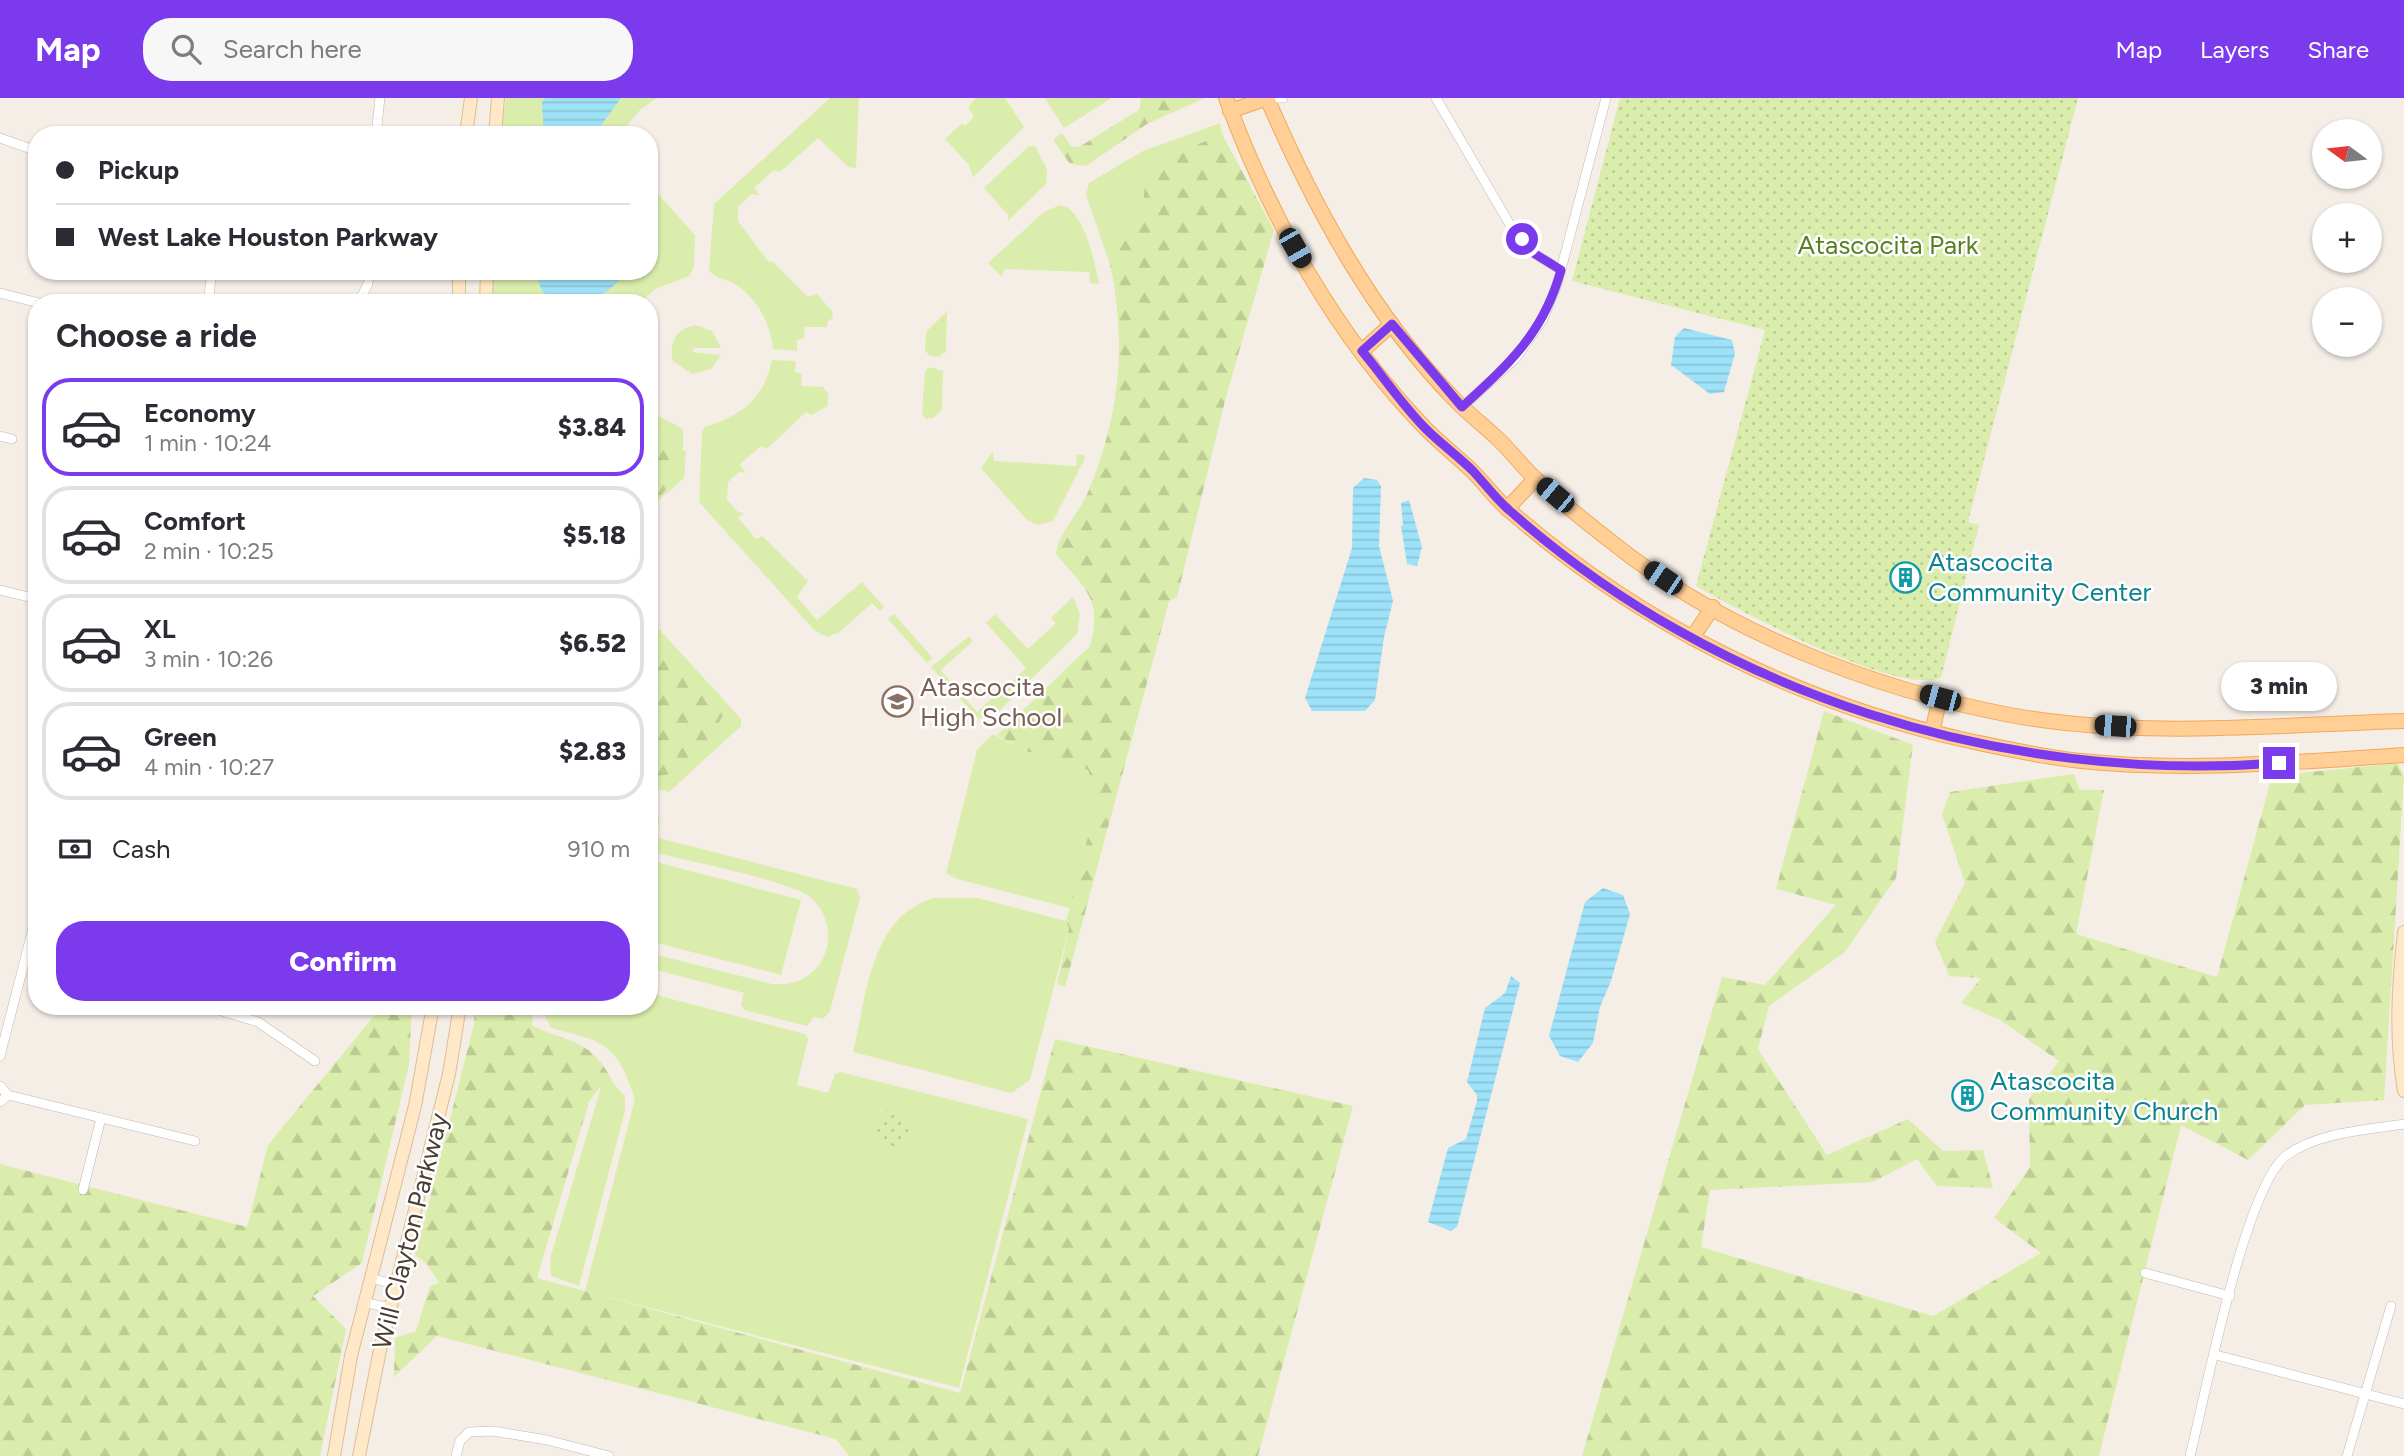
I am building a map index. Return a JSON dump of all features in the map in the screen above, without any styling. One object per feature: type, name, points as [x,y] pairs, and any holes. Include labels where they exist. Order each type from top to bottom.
[{"type":"main road","points":[[467,126],[471,98]]},
{"type":"main road","points":[[496,126],[498,98]]},
{"type":"main road","points":[[2404,721],[2164,730],[2021,716],[1940,698],[1861,676],[1752,628],[1713,607],[1616,546],[1535,479],[1499,440],[1462,407],[1392,324],[1353,266],[1313,198],[1268,98],[1228,104],[1277,217],[1318,288],[1362,351],[1423,426],[1471,470],[1507,509],[1595,579],[1692,638],[1742,665],[1813,694],[1932,732],[2048,757],[2190,767],[2404,755]]},
{"type":"main road","points":[[1362,351],[1392,324]]},
{"type":"main road","points":[[1507,509],[1535,479]]},
{"type":"main road","points":[[1692,638],[1713,607]]},
{"type":"main road","points":[[1932,732],[1940,698]]},
{"type":"main road","points":[[2404,932],[2398,993],[2397,1051],[2404,1091]]},
{"type":"main road","name":"Will Clayton Parkway","points":[[334,1456],[344,1389],[363,1303],[415,1106],[431,1015]]},
{"type":"main road","name":"Will Clayton Parkway","points":[[359,1456],[390,1308],[447,1084],[458,1015]]},
{"type":"street","points":[[377,126],[380,98]]},
{"type":"street","points":[[1268,98],[1283,98]]},
{"type":"street","points":[[1436,98],[1509,223],[1535,254],[1561,270]]},
{"type":"street","points":[[1462,407],[1516,358],[1543,320],[1561,270],[1606,98]]},
{"type":"street","points":[[0,138],[28,148]]},
{"type":"street","points":[[0,293],[28,300]]},
{"type":"street","points":[[0,436],[12,439]]},
{"type":"street","points":[[0,590],[28,597]]},
{"type":"street","points":[[0,1056],[28,946]]},
{"type":"street","points":[[24,960],[28,961]]},
{"type":"street","points":[[235,1015],[258,1022],[315,1060]]},
{"type":"street","points":[[0,1086],[8,1095],[195,1141]]},
{"type":"street","points":[[0,1102],[8,1095]]},
{"type":"street","points":[[83,1191],[101,1118]]},
{"type":"street","points":[[2190,1456],[2248,1226],[2270,1172],[2283,1157],[2297,1148],[2327,1138],[2404,1124]]},
{"type":"street","points":[[2146,1273],[2230,1296]]},
{"type":"street","points":[[370,1278],[397,1285]]},
{"type":"street","points":[[363,1303],[390,1308]]},
{"type":"street","points":[[2347,1456],[2391,1306]]},
{"type":"street","points":[[2216,1355],[2404,1404]]},
{"type":"street","points":[[456,1456],[460,1441],[469,1432],[492,1432],[547,1440],[609,1456]]},
{"type":"green space","points":[[506,98],[657,98],[640,110],[627,126],[501,126]]},
{"type":"green space","points":[[830,98],[859,98],[856,168],[848,167],[818,138],[780,172],[774,170],[754,188],[760,195],[752,194],[738,207],[738,221],[768,261],[773,262],[808,297],[817,294],[832,311],[833,318],[828,321],[827,327],[805,327],[804,339],[797,340],[797,351],[773,349],[769,329],[761,311],[749,295],[709,270],[714,204]]},
{"type":"green space","points":[[976,98],[1005,98],[1024,127],[973,177],[969,165],[945,139],[962,123],[965,126],[974,117],[968,107]]},
{"type":"green space","points":[[1045,98],[1112,98],[1064,128]]},
{"type":"green space","points":[[1141,98],[1205,98],[1147,124],[1086,166],[1070,164],[1053,140],[1062,133],[1071,146],[1079,147],[1139,110]]},
{"type":"green space","name":"Atascocita Park","points":[[1620,98],[2078,98],[1968,522],[1979,525],[1941,678],[1919,680],[1855,663],[1781,631],[1696,586],[1765,330],[1572,281]]},
{"type":"green space","points":[[1220,123],[1222,134],[1147,166],[1142,213],[1110,264],[1086,195],[1089,183],[1143,151]]},
{"type":"green space","points":[[1222,134],[1274,230],[1226,397],[1177,597],[1169,601],[1065,987],[1057,984],[1069,928],[1066,921],[1097,802],[1088,770],[1026,751],[997,735],[1090,646],[1093,605],[1083,586],[1056,554],[1065,530],[1088,492],[1114,407],[1119,351],[1110,264],[1142,213],[1147,166]]},
{"type":"green space","points":[[1029,146],[1035,146],[1047,169],[1046,184],[1008,221],[1008,215],[984,188]]},
{"type":"green space","points":[[658,194],[695,235],[694,267],[689,276],[655,289],[650,294],[492,294],[493,280],[658,280]]},
{"type":"green space","points":[[1060,205],[1068,208],[1082,226],[1099,284],[1090,283],[1089,272],[1004,269],[1002,277],[988,263],[1044,212]]},
{"type":"green space","points":[[947,311],[946,351],[939,357],[930,356],[925,351],[926,332]]},
{"type":"green space","points":[[696,325],[712,331],[721,348],[694,348],[692,352],[721,355],[711,369],[692,374],[673,361],[672,348],[673,342],[683,329]]},
{"type":"green space","points":[[772,360],[796,361],[795,372],[802,374],[801,386],[823,387],[828,393],[828,406],[811,415],[806,412],[767,449],[761,446],[740,464],[746,473],[739,472],[728,482],[727,500],[738,512],[744,513],[738,518],[756,539],[762,536],[808,581],[797,597],[817,620],[862,582],[884,607],[880,611],[872,603],[840,632],[827,637],[815,631],[699,502],[702,432],[705,427],[730,417],[749,404],[763,385]]},
{"type":"green space","points":[[929,367],[943,371],[942,410],[933,418],[926,419],[922,413],[925,372]]},
{"type":"green space","points":[[658,416],[683,429],[683,451],[686,451],[684,478],[658,501]]},
{"type":"green space","points":[[658,425],[675,442],[675,464],[670,485],[658,498]]},
{"type":"green space","points":[[993,451],[994,461],[1076,466],[1077,455],[1084,455],[1085,458],[1053,521],[1038,525],[1026,519],[981,468]]},
{"type":"green space","points":[[1073,597],[1080,614],[1077,634],[994,716],[992,713],[979,719],[931,667],[969,636],[973,641],[941,670],[977,712],[1026,668],[986,623],[995,614],[1028,649],[1056,623],[1051,618]]},
{"type":"green space","points":[[894,614],[933,658],[927,663],[888,619]]},
{"type":"green space","points":[[658,628],[741,719],[741,726],[669,792],[658,789]]},
{"type":"green space","points":[[658,635],[719,694],[725,711],[712,737],[697,757],[678,771],[658,776]]},
{"type":"green space","points":[[1824,711],[1913,745],[1896,878],[1845,952],[1769,1006],[1758,1049],[1827,1155],[1908,1119],[1943,1151],[1983,1150],[1993,1188],[1937,1186],[1917,1159],[1873,1182],[1710,1190],[1701,1247],[1933,1316],[2041,1253],[1994,1218],[2030,1167],[2029,1099],[2059,1061],[2000,1020],[1961,1003],[1981,978],[1949,976],[1935,941],[1965,883],[1942,814],[1950,792],[2074,774],[2080,790],[2104,790],[2076,934],[2217,977],[2272,776],[2398,763],[2404,776],[2384,1100],[2305,1105],[2248,1160],[2181,1125],[2099,1456],[1582,1456],[1722,977],[1765,985],[1836,905],[1776,889]]},
{"type":"green space","points":[[993,734],[1026,751],[1088,770],[1097,802],[1070,908],[957,879],[946,873],[977,750]]},
{"type":"green space","points":[[658,838],[857,889],[860,898],[830,1011],[823,1019],[814,1017],[807,1026],[744,1010],[741,1004],[744,993],[658,970],[658,955],[772,984],[787,984],[801,980],[818,967],[828,944],[827,927],[821,910],[810,897],[758,877],[658,853]]},
{"type":"green space","points":[[658,862],[801,900],[781,975],[658,943]]},
{"type":"green space","points":[[934,898],[978,898],[1066,921],[1069,928],[1030,1080],[1011,1093],[853,1052],[868,983],[884,940],[896,922],[913,907]]},
{"type":"green space","points":[[658,995],[805,1034],[808,1039],[797,1085],[828,1093],[835,1074],[840,1072],[1028,1119],[959,1388],[585,1291],[635,1099],[621,1066],[606,1048],[584,1037],[551,1028],[545,1015],[658,1015]]},
{"type":"green space","points":[[375,1015],[412,1015],[409,1065],[362,1263],[313,1296],[346,1329],[320,1456],[0,1456],[0,1164],[247,1227],[268,1145]]},
{"type":"green space","points":[[474,1015],[533,1015],[532,1025],[588,1050],[597,1058],[614,1084],[611,1089],[600,1087],[589,1102],[537,1278],[960,1393],[1055,1039],[1353,1106],[1258,1456],[849,1456],[836,1439],[437,1336],[394,1377],[395,1338],[416,1331],[430,1286],[439,1283],[426,1263],[415,1255],[415,1245],[418,1245]]},
{"type":"green space","points":[[614,1084],[625,1097],[625,1111],[579,1286],[551,1276],[550,1259],[601,1087]]},
{"type":"green space","points":[[889,1107],[914,1129],[895,1151],[870,1129]]},
{"type":"water","points":[[545,98],[621,98],[601,126],[543,126],[542,103]]},
{"type":"water","points":[[538,280],[619,280],[602,294],[545,294]]},
{"type":"water","points":[[1684,328],[1732,340],[1735,354],[1724,392],[1710,394],[1671,365],[1675,337]]},
{"type":"water","points":[[1364,478],[1377,480],[1381,486],[1379,546],[1393,601],[1384,637],[1375,700],[1365,711],[1312,711],[1305,698],[1352,548],[1353,488]]},
{"type":"water","points":[[1409,500],[1422,547],[1417,566],[1407,564],[1401,526],[1401,503]]},
{"type":"water","points":[[1603,888],[1623,895],[1630,914],[1611,981],[1600,1007],[1593,1043],[1578,1062],[1560,1056],[1549,1036],[1585,902]]},
{"type":"water","points":[[1511,976],[1520,983],[1457,1227],[1451,1231],[1428,1222],[1448,1148],[1466,1139],[1477,1101],[1477,1095],[1467,1082],[1485,1008],[1505,993]]},
{"type":"place","name":"Atascocita Community Center","points":[[1905,577]]},
{"type":"place","name":"Atascocita High School","points":[[897,702]]},
{"type":"place","name":"Atascocita Community Church","points":[[1967,1096]]},
{"type":"route","points":[[1522,239],[1535,254],[1561,270],[1557,285],[1543,320],[1516,358],[1462,407],[1392,324],[1362,351],[1423,426],[1471,470],[1507,509],[1595,579],[1660,620],[1742,665],[1833,702],[1893,722],[2016,751],[2081,761],[2190,767],[2279,763]]}]
